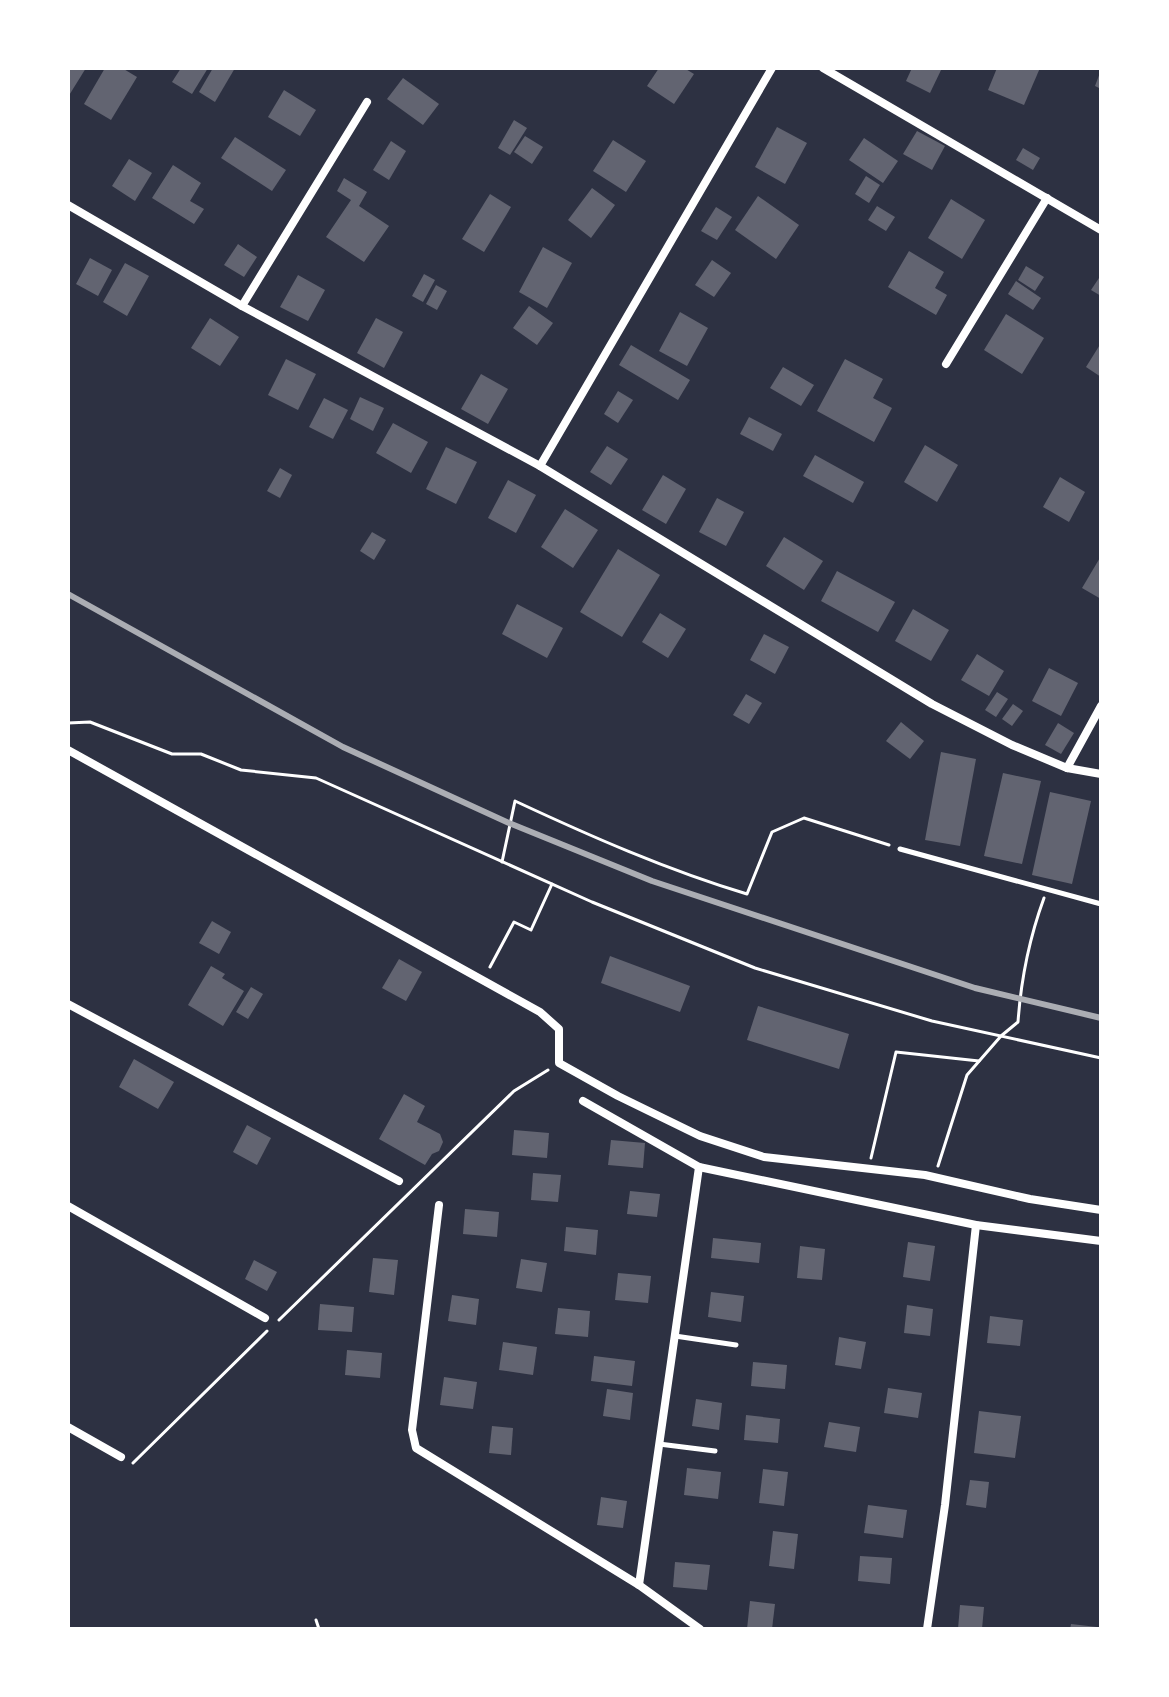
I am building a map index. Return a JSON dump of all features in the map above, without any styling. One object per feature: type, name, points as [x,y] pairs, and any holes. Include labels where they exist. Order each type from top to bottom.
[{"type":"street","points":[[540,466],[772,68]]},
{"type":"street","points":[[823,68],[1101,230]]},
{"type":"street","points":[[242,306],[367,102]]},
{"type":"street","points":[[946,364],[1047,198]]},
{"type":"street","points":[[68,205],[242,306],[540,466],[932,704],[1012,745],[1067,768],[1101,774]]},
{"type":"street","points":[[1067,768],[1101,706]]},
{"type":"street","points":[[68,750],[540,1012],[559,1029],[559,1063],[700,1136],[764,1157],[934,1177],[1030,1199],[1101,1210]]},
{"type":"street","points":[[68,1004],[399,1181]]},
{"type":"street","points":[[583,1101],[699,1167],[976,1225],[1101,1241]]},
{"type":"street","points":[[639,1585],[699,1167]]},
{"type":"street","points":[[439,1205],[412,1430],[416,1448],[639,1585],[700,1629]]},
{"type":"street","points":[[68,1206],[265,1318]]},
{"type":"street","points":[[927,1629],[945,1505],[976,1225]]},
{"type":"street","points":[[68,1427],[121,1457]]},
{"type":"lane","points":[[900,849],[1101,904]]},
{"type":"lane","points":[[675,1336],[736,1345]]},
{"type":"lane","points":[[659,1444],[715,1451]]},
{"type":"path","points":[[68,723],[90,722],[172,754],[201,754],[241,770],[316,778],[552,884],[755,968],[932,1021],[1101,1058]]},
{"type":"path","points":[[502,862],[515,801],[582,833],[747,894],[772,832],[804,818],[900,849]]},
{"type":"path","points":[[484,979],[514,922],[531,930],[552,884]]},
{"type":"path","points":[[934,1177],[967,1075],[1001,1036],[1018,1022],[1022,976],[1034,925],[1048,889]]},
{"type":"path","points":[[868,1169],[896,1052],[979,1061]]},
{"type":"path","points":[[121,1457],[130,1465],[514,1091],[559,1063]]},
{"type":"path","points":[[316,1620],[319,1629]]},
{"type":"building","points":[[68,68],[86,68],[68,97]]},
{"type":"building","points":[[105,68],[122,68],[137,77],[111,120],[84,104]]},
{"type":"building","points":[[181,68],[208,68],[192,94],[172,82]]},
{"type":"building","points":[[213,68],[235,68],[215,102],[199,92]]},
{"type":"building","points":[[659,68],[684,68],[694,74],[674,104],[647,86]]},
{"type":"building","points":[[912,68],[942,68],[930,93],[906,81]]},
{"type":"building","points":[[997,68],[1040,68],[1024,105],[988,90]]},
{"type":"building","points":[[1101,70],[1101,89],[1095,86]]},
{"type":"building","points":[[403,78],[439,104],[423,125],[387,99]]},
{"type":"building","points":[[284,90],[316,110],[300,136],[268,117]]},
{"type":"building","points":[[514,120],[527,128],[510,155],[498,148]]},
{"type":"building","points":[[777,127],[807,143],[785,184],[755,167]]},
{"type":"building","points":[[917,131],[945,146],[932,170],[903,154]]},
{"type":"building","points":[[525,136],[543,147],[532,164],[514,152]]},
{"type":"building","points":[[235,137],[286,170],[272,191],[221,158]]},
{"type":"building","points":[[864,138],[898,161],[883,183],[849,160]]},
{"type":"building","points":[[613,140],[646,161],[626,192],[593,171]]},
{"type":"building","points":[[391,141],[406,151],[389,180],[373,170]]},
{"type":"building","points":[[1023,148],[1040,158],[1033,170],[1016,160]]},
{"type":"building","points":[[129,159],[152,173],[135,201],[112,186]]},
{"type":"building","points":[[173,165],[201,183],[190,201],[204,209],[194,224],[152,198]]},
{"type":"building","points":[[866,176],[880,185],[869,203],[855,194]]},
{"type":"building","points":[[344,178],[367,192],[359,206],[389,226],[364,262],[326,237],[351,200],[337,191]]},
{"type":"building","points":[[592,188],[615,205],[591,238],[568,220]]},
{"type":"building","points":[[490,194],[511,207],[484,252],[462,239]]},
{"type":"building","points":[[758,196],[799,225],[776,259],[735,230]]},
{"type":"building","points":[[951,199],[985,220],[962,259],[928,238]]},
{"type":"building","points":[[877,206],[895,217],[886,231],[868,220]]},
{"type":"building","points":[[716,207],[732,217],[717,240],[701,231]]},
{"type":"building","points":[[238,244],[257,257],[244,277],[224,265]]},
{"type":"building","points":[[543,247],[572,263],[547,308],[519,292]]},
{"type":"building","points":[[909,251],[944,272],[935,288],[947,295],[936,315],[888,287]]},
{"type":"building","points":[[90,258],[112,270],[98,296],[76,284]]},
{"type":"building","points":[[712,260],[731,273],[714,297],[695,285]]},
{"type":"building","points":[[125,263],[149,276],[127,316],[103,302]]},
{"type":"building","points":[[1026,266],[1044,277],[1035,291],[1018,280]]},
{"type":"building","points":[[424,274],[435,280],[423,302],[412,296]]},
{"type":"building","points":[[298,275],[325,290],[308,321],[280,307]]},
{"type":"building","points":[[1101,275],[1101,296],[1091,290]]},
{"type":"building","points":[[1016,281],[1041,298],[1033,310],[1008,294]]},
{"type":"building","points":[[436,285],[447,291],[437,310],[426,304]]},
{"type":"building","points":[[529,306],[553,323],[537,345],[513,328]]},
{"type":"building","points":[[680,312],[708,328],[687,366],[659,351]]},
{"type":"building","points":[[1006,314],[1044,338],[1022,374],[984,350]]},
{"type":"building","points":[[210,318],[239,337],[220,366],[191,348]]},
{"type":"building","points":[[376,318],[403,332],[384,368],[357,353]]},
{"type":"building","points":[[1101,343],[1101,377],[1086,367]]},
{"type":"building","points":[[631,345],[690,380],[678,400],[619,365]]},
{"type":"building","points":[[286,359],[316,374],[298,410],[268,395]]},
{"type":"building","points":[[845,359],[883,379],[873,398],[892,408],[874,442],[817,411]]},
{"type":"building","points":[[783,367],[814,385],[801,406],[770,388]]},
{"type":"building","points":[[481,374],[508,389],[488,424],[461,409]]},
{"type":"building","points":[[618,391],[633,400],[618,423],[604,414]]},
{"type":"building","points":[[360,397],[384,408],[373,431],[350,419]]},
{"type":"building","points":[[324,398],[348,410],[333,439],[309,427]]},
{"type":"building","points":[[749,417],[782,434],[773,451],[740,434]]},
{"type":"building","points":[[393,423],[428,442],[411,473],[376,453]]},
{"type":"building","points":[[925,445],[958,465],[937,502],[904,482]]},
{"type":"building","points":[[607,446],[628,459],[611,485],[590,472]]},
{"type":"building","points":[[446,447],[477,462],[456,504],[426,489]]},
{"type":"building","points":[[815,455],[864,482],[853,503],[803,476]]},
{"type":"building","points":[[280,468],[292,475],[280,498],[267,491]]},
{"type":"building","points":[[663,475],[686,489],[666,524],[642,510]]},
{"type":"building","points":[[1060,477],[1085,492],[1069,522],[1043,507]]},
{"type":"building","points":[[508,480],[536,495],[516,533],[488,518]]},
{"type":"building","points":[[717,498],[744,512],[726,546],[699,532]]},
{"type":"building","points":[[565,509],[598,530],[573,568],[541,547]]},
{"type":"building","points":[[372,532],[386,540],[374,560],[360,551]]},
{"type":"building","points":[[784,537],[823,561],[804,590],[766,566]]},
{"type":"building","points":[[618,549],[660,575],[622,637],[580,612]]},
{"type":"building","points":[[1101,556],[1101,599],[1082,588]]},
{"type":"building","points":[[837,571],[895,602],[878,632],[821,601]]},
{"type":"building","points":[[517,604],[563,628],[547,658],[502,634]]},
{"type":"building","points":[[913,609],[949,630],[931,661],[895,641]]},
{"type":"building","points":[[660,613],[686,629],[668,658],[642,642]]},
{"type":"building","points":[[764,634],[789,647],[775,674],[750,660]]},
{"type":"building","points":[[977,654],[1004,671],[989,696],[961,680]]},
{"type":"building","points":[[1049,668],[1078,683],[1061,716],[1032,701]]},
{"type":"building","points":[[997,692],[1008,699],[996,717],[985,710]]},
{"type":"building","points":[[746,694],[762,703],[749,724],[733,715]]},
{"type":"building","points":[[1013,704],[1023,711],[1012,726],[1002,719]]},
{"type":"building","points":[[901,722],[924,741],[910,759],[886,741]]},
{"type":"building","points":[[1058,723],[1074,733],[1061,754],[1045,745]]},
{"type":"building","points":[[941,752],[976,759],[960,846],[925,840]]},
{"type":"building","points":[[1003,773],[1041,781],[1022,864],[984,856]]},
{"type":"building","points":[[1050,792],[1091,801],[1072,884],[1032,875]]},
{"type":"building","points":[[212,921],[231,932],[219,954],[199,943]]},
{"type":"building","points":[[610,956],[690,986],[680,1012],[601,983]]},
{"type":"building","points":[[399,959],[422,972],[406,1001],[382,988]]},
{"type":"building","points":[[211,966],[225,974],[222,978],[244,991],[223,1026],[188,1005]]},
{"type":"building","points":[[251,987],[263,994],[248,1019],[236,1012]]},
{"type":"building","points":[[758,1006],[849,1034],[839,1069],[747,1040]]},
{"type":"building","points":[[134,1059],[174,1082],[158,1109],[119,1087]]},
{"type":"building","points":[[404,1094],[425,1106],[417,1122],[440,1134],[443,1142],[425,1165],[379,1139]]},
{"type":"building","points":[[247,1125],[271,1138],[257,1165],[233,1152]]},
{"type":"building","points":[[514,1130],[549,1133],[547,1158],[512,1155]]},
{"type":"building","points":[[611,1140],[645,1143],[643,1168],[608,1165]]},
{"type":"building","points":[[533,1173],[561,1175],[558,1202],[531,1200]]},
{"type":"building","points":[[630,1191],[660,1194],[657,1217],[627,1214]]},
{"type":"building","points":[[465,1209],[499,1212],[497,1237],[463,1234]]},
{"type":"building","points":[[566,1227],[598,1230],[596,1255],[564,1251]]},
{"type":"building","points":[[713,1238],[761,1243],[759,1263],[711,1258]]},
{"type":"building","points":[[908,1242],[935,1246],[930,1281],[903,1277]]},
{"type":"building","points":[[800,1246],[825,1249],[822,1280],[797,1278]]},
{"type":"building","points":[[373,1258],[398,1260],[394,1295],[369,1292]]},
{"type":"building","points":[[521,1259],[547,1263],[542,1292],[516,1288]]},
{"type":"building","points":[[254,1260],[277,1272],[267,1291],[245,1279]]},
{"type":"building","points":[[618,1273],[651,1276],[648,1303],[615,1300]]},
{"type":"building","points":[[711,1292],[744,1296],[741,1322],[708,1317]]},
{"type":"building","points":[[452,1295],[479,1299],[476,1325],[448,1321]]},
{"type":"building","points":[[320,1304],[354,1307],[352,1332],[318,1330]]},
{"type":"building","points":[[907,1305],[933,1309],[930,1336],[904,1333]]},
{"type":"building","points":[[558,1308],[590,1311],[588,1337],[555,1334]]},
{"type":"building","points":[[990,1316],[1023,1320],[1020,1346],[987,1343]]},
{"type":"building","points":[[839,1337],[866,1342],[861,1369],[835,1365]]},
{"type":"building","points":[[503,1342],[537,1347],[533,1375],[499,1370]]},
{"type":"building","points":[[347,1350],[382,1353],[380,1378],[345,1375]]},
{"type":"building","points":[[594,1356],[635,1361],[632,1386],[591,1381]]},
{"type":"building","points":[[753,1362],[787,1365],[785,1389],[751,1386]]},
{"type":"building","points":[[444,1377],[477,1382],[473,1409],[440,1405]]},
{"type":"building","points":[[888,1388],[922,1393],[918,1418],[884,1413]]},
{"type":"building","points":[[607,1389],[633,1393],[630,1420],[603,1416]]},
{"type":"building","points":[[696,1399],[722,1403],[719,1430],[692,1426]]},
{"type":"building","points":[[979,1411],[1021,1416],[1015,1458],[974,1453]]},
{"type":"building","points":[[746,1415],[780,1419],[778,1443],[744,1440]]},
{"type":"building","points":[[829,1422],[860,1427],[856,1452],[824,1447]]},
{"type":"building","points":[[492,1426],[513,1428],[511,1455],[489,1453]]},
{"type":"building","points":[[687,1468],[721,1472],[718,1499],[684,1495]]},
{"type":"building","points":[[763,1469],[788,1472],[784,1506],[759,1503]]},
{"type":"building","points":[[970,1480],[989,1482],[986,1508],[966,1505]]},
{"type":"building","points":[[601,1497],[627,1501],[623,1528],[597,1525]]},
{"type":"building","points":[[868,1505],[907,1510],[903,1538],[864,1533]]},
{"type":"building","points":[[773,1531],[798,1534],[794,1569],[769,1566]]},
{"type":"building","points":[[860,1556],[892,1558],[890,1584],[858,1581]]},
{"type":"building","points":[[675,1562],[710,1565],[707,1590],[673,1587]]},
{"type":"building","points":[[750,1601],[775,1604],[772,1629],[747,1629]]},
{"type":"building","points":[[960,1605],[984,1607],[982,1629],[958,1629]]},
{"type":"building","points":[[1071,1624],[1097,1627],[1097,1629],[1070,1629]]},
{"type":"railway","points":[[68,594],[343,747],[509,823],[652,881],[975,988],[1101,1018]]}]
